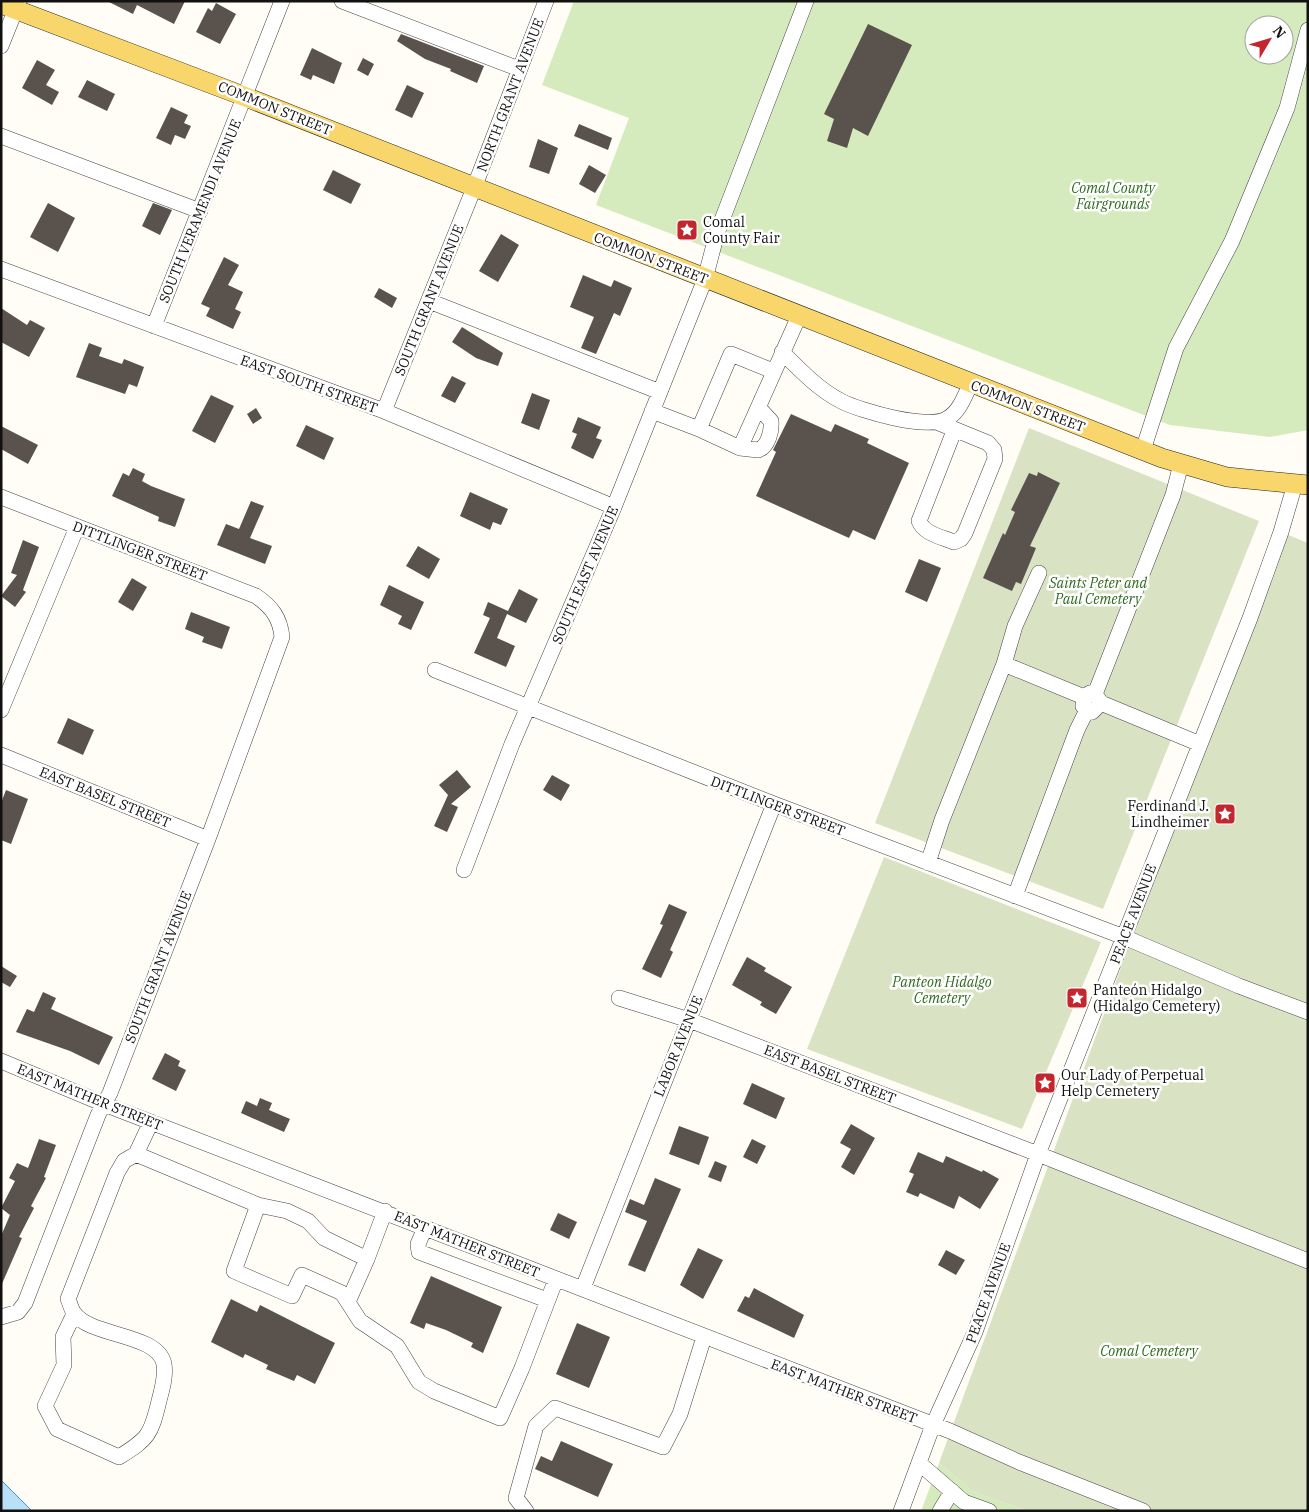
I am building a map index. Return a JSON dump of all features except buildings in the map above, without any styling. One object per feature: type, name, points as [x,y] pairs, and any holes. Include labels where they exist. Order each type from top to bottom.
[{"type":"main road","name":"COMMON STREET","points":[[12,5],[971,384],[1143,450],[1181,464],[1228,477],[1301,484]]},
{"type":"street","name":"SOUTH VERAMENDI AVENUE","points":[[154,326],[246,97],[282,1]]},
{"type":"street","points":[[342,1],[519,69]]},
{"type":"street","name":"NORTH GRANT AVENUE","points":[[474,188],[546,1]]},
{"type":"street","name":"SOUTH EAST AVENUE","points":[[464,870],[528,706],[614,506],[705,279],[716,233],[806,1]]},
{"type":"street","points":[[1,46],[12,5]]},
{"type":"street","points":[[1143,450],[1176,348],[1232,241],[1287,108],[1308,30]]},
{"type":"street","points":[[1,136],[200,211]]},
{"type":"street","name":"SOUTH GRANT AVENUE","points":[[384,411],[474,188]]},
{"type":"street","name":"EAST SOUTH STREET","points":[[1,269],[384,411],[614,506]]},
{"type":"street","points":[[429,301],[660,392]]},
{"type":"street","points":[[740,448],[799,316]]},
{"type":"street","points":[[782,352],[811,380],[841,401],[876,413],[939,423],[954,431],[988,443],[994,450],[995,459],[965,533],[961,539],[954,542],[927,532],[921,527],[919,521],[954,431]]},
{"type":"street","points":[[699,429],[731,354],[773,372]]},
{"type":"street","points":[[939,423],[958,410],[971,384]]},
{"type":"street","points":[[652,411],[699,429],[740,448],[758,450],[765,446],[771,430],[771,421],[758,408]]},
{"type":"street","points":[[1015,896],[1077,730],[1091,701],[1173,495],[1181,464]]},
{"type":"street","name":"PEACE AVENUE","points":[[901,1511],[933,1425],[975,1332],[1038,1154],[1301,484]]},
{"type":"street","name":"DITTLINGER STREET","points":[[1,497],[256,596],[274,612]]},
{"type":"street","points":[[1,710],[77,527]]},
{"type":"street","points":[[928,864],[942,820],[1004,664],[1015,626],[1039,573]]},
{"type":"street","name":"SOUTH GRANT AVENUE","points":[[7,1316],[25,1303],[208,839],[282,637],[280,624],[274,612]]},
{"type":"street","points":[[1004,664],[1200,744]]},
{"type":"street","name":"DITTLINGER STREET","points":[[435,670],[928,864],[1124,937],[1239,986],[1308,1012]]},
{"type":"street","name":"EAST BASEL STREET","points":[[1,755],[208,839]]},
{"type":"street","name":"LABOR AVENUE","points":[[583,1288],[774,804]]},
{"type":"street","name":"EAST BASEL STREET","points":[[619,998],[689,1020],[1038,1154],[1308,1261]]},
{"type":"street","name":"EAST MATHER STREET","points":[[1,1061],[104,1104],[385,1211],[933,1425],[1143,1511]]},
{"type":"street","points":[[74,1314],[63,1337],[64,1365],[45,1406],[57,1430],[119,1457],[142,1443],[153,1426],[164,1379],[164,1362],[155,1349],[87,1322],[74,1314],[68,1299],[117,1173],[124,1161],[136,1154],[151,1122]]},
{"type":"street","points":[[136,1154],[258,1205],[286,1211],[308,1220],[324,1238],[367,1259]]},
{"type":"street","points":[[258,1205],[234,1271],[292,1296],[302,1275],[342,1293],[360,1321],[397,1346],[419,1382],[434,1391],[500,1418],[522,1368],[556,1279]]},
{"type":"street","points":[[348,1302],[385,1211]]},
{"type":"street","points":[[425,1228],[418,1244],[419,1252],[547,1300]]},
{"type":"street","points":[[526,1511],[516,1498],[536,1426],[555,1408],[663,1447],[680,1414],[704,1337]]},
{"type":"street","points":[[919,1462],[964,1502],[988,1511]]},
{"type":"street","points":[[940,1511],[952,1491]]},
{"type":"green space","name":"Comal County Fairgrounds","points":[[574,1],[1308,1],[1308,430],[1270,437],[1170,425],[596,205],[629,118],[542,85]]},
{"type":"green space","name":"Saints Peter and Paul Cemetery","points":[[1029,428],[1259,521],[1103,909],[875,823]]},
{"type":"green space","name":"Comal Cemetery","points":[[1281,532],[1308,543],[1308,1511],[1027,1511],[974,1492],[939,1463]]},
{"type":"green space","name":"Panteon Hidalgo Cemetery","points":[[884,857],[1101,942],[1022,1129],[807,1049]]},
{"type":"green space","points":[[939,1463],[974,1492],[1027,1511],[921,1511]]},
{"type":"water","points":[[1,1480],[32,1511],[1,1511]]},
{"type":"place","name":"Comal County Fair","points":[[687,230]]},
{"type":"place","name":"Ferdinand J. Lindheimer","points":[[1225,814]]},
{"type":"place","name":"Panteón Hidalgo (Hidalgo Cemetery)","points":[[1077,998]]},
{"type":"place","name":"Our Lady of Perpetual Help Cemetery","points":[[1045,1083]]}]
